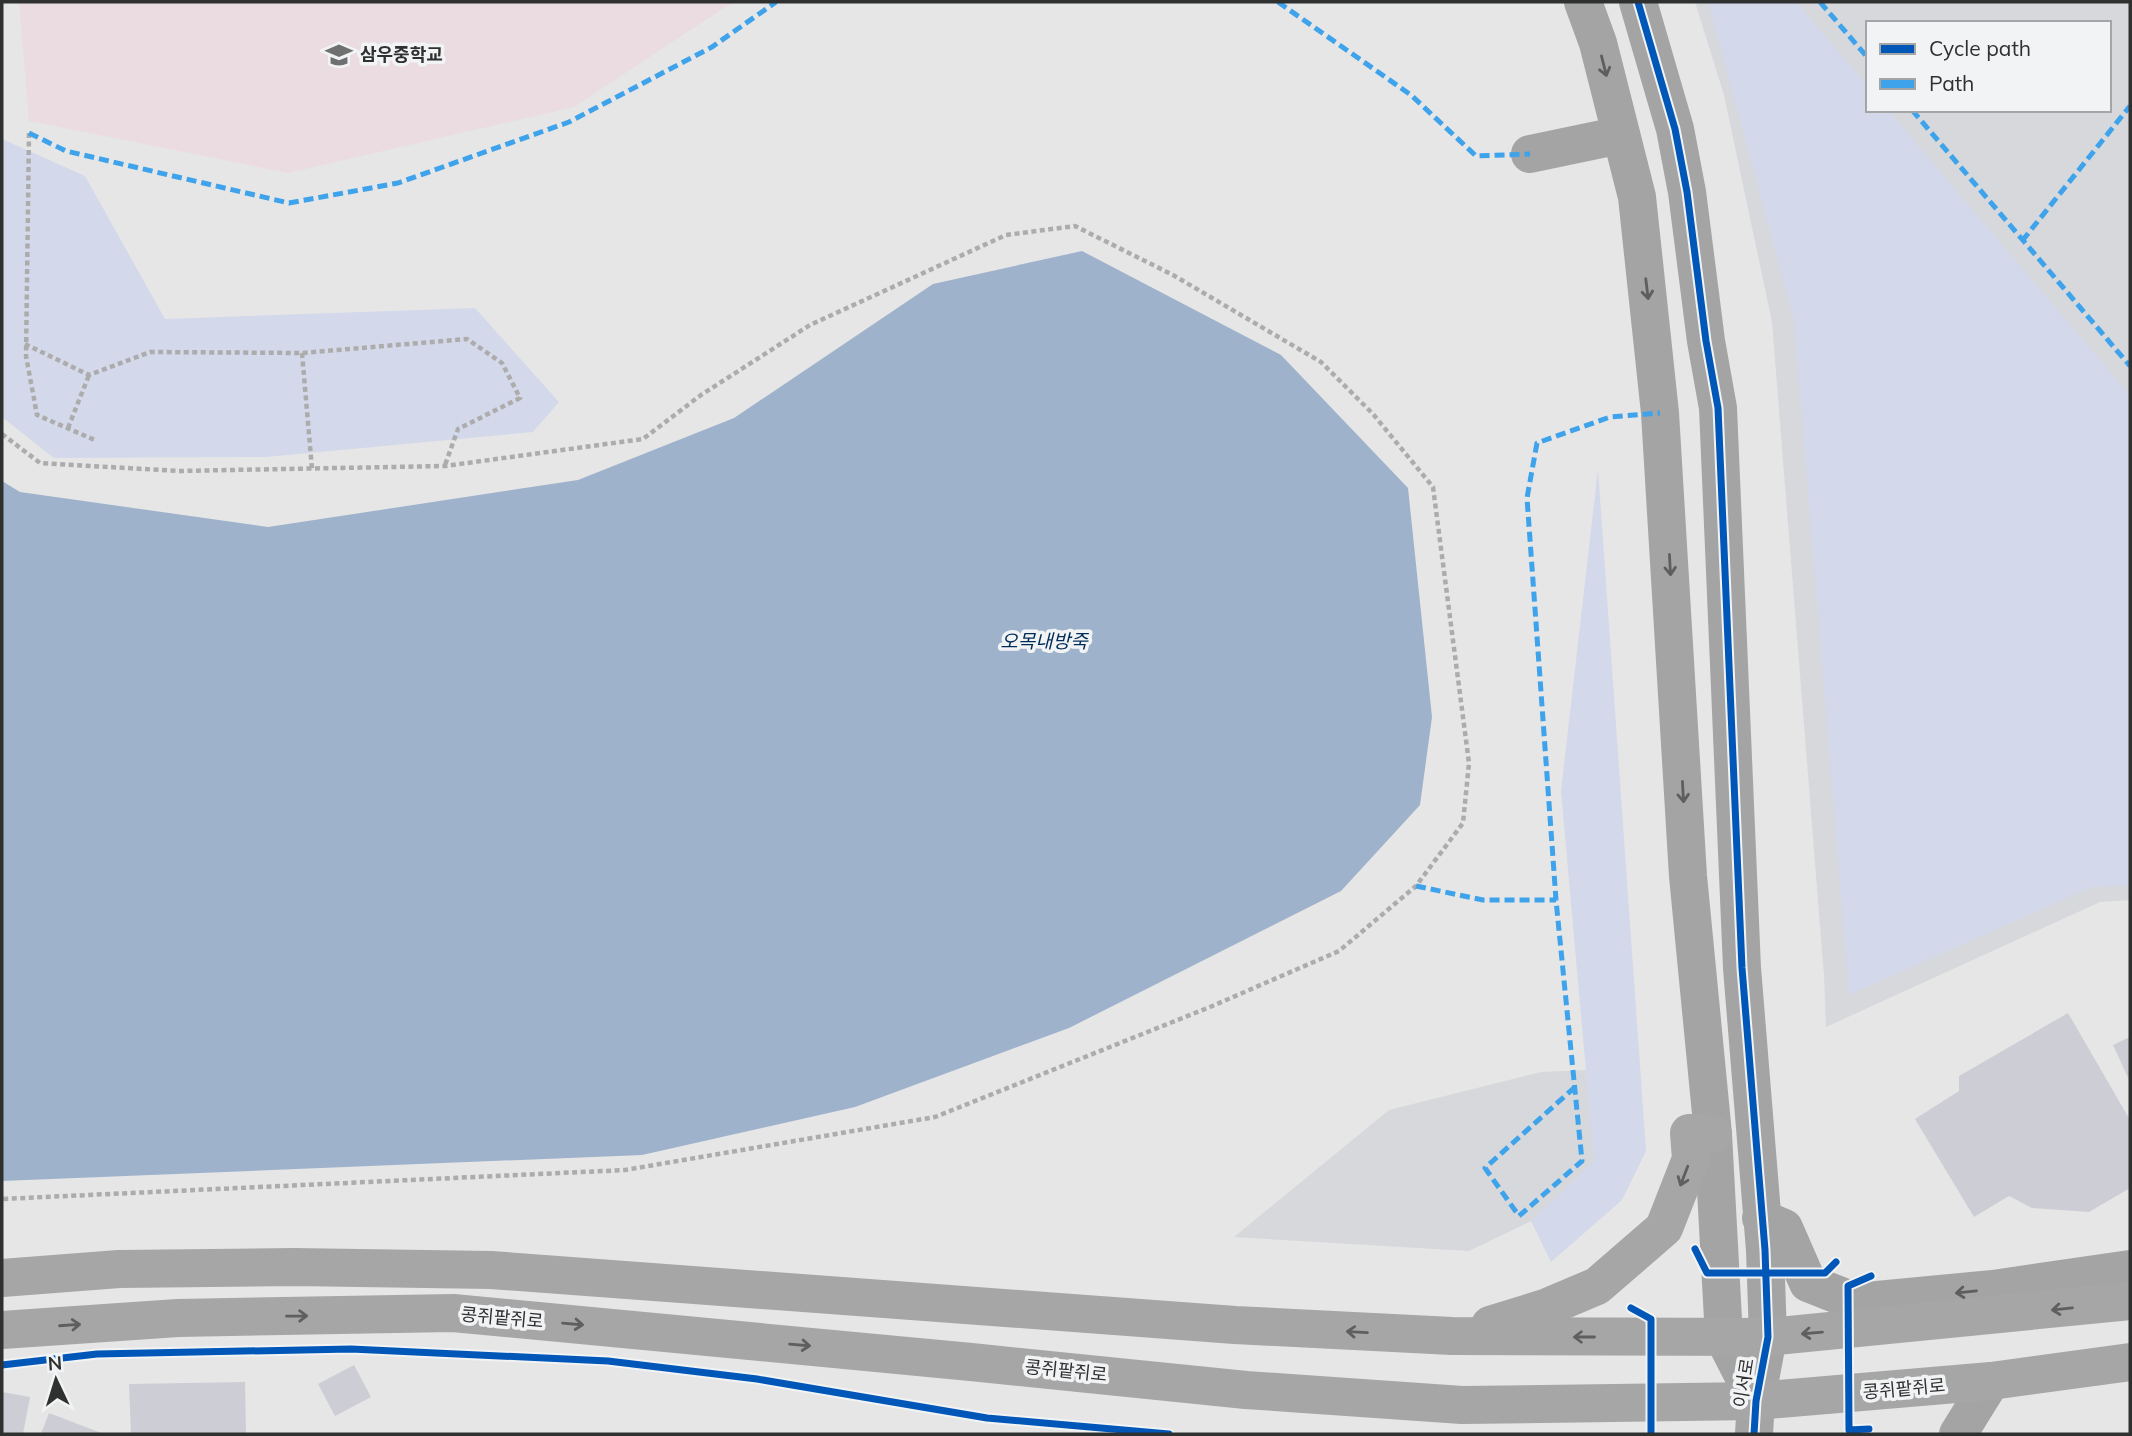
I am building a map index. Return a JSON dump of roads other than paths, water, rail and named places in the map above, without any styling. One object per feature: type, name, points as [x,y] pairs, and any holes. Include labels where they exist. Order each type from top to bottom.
[{"type":"main road","points":[[1452,1336],[1545,1308],[1597,1286],[1664,1228],[1691,1159],[1689,1133],[1713,1134]]},
{"type":"main road","points":[[2,1278],[120,1269],[294,1267],[491,1270],[1235,1325],[1452,1336],[1768,1337],[2130,1301]]},
{"type":"main road","name":"콩쥐팥쥐로","points":[[2,1329],[178,1318],[453,1313],[1273,1392],[1462,1405],[1755,1418],[2130,1362]]},
{"type":"street","points":[[1583,2],[1598,43],[1637,197],[1654,348],[1667,508],[1688,876],[1713,1134],[1724,1338],[1755,1418]]},
{"type":"street","name":"이서로","points":[[1638,2],[1675,129],[1687,192],[1706,341],[1718,408],[1742,968],[1765,1250],[1768,1337],[1755,1418]]},
{"type":"street","points":[[1531,154],[1621,135]]},
{"type":"street","points":[[1667,508],[1723,504]]},
{"type":"street","points":[[1761,1218],[1784,1228],[1808,1283],[1856,1302],[1993,1289],[2130,1269]]},
{"type":"street","points":[[1958,1434],[1991,1381]]},
{"type":"water","name":"오목내방죽","points":[[1082,251],[1281,355],[1408,488],[1432,717],[1420,805],[1341,891],[1069,1028],[855,1107],[642,1155],[2,1181],[2,481],[20,492],[268,527],[578,480],[734,418],[933,284]]},
{"type":"place","name":"삼우중학교","points":[[339,55]]}]
